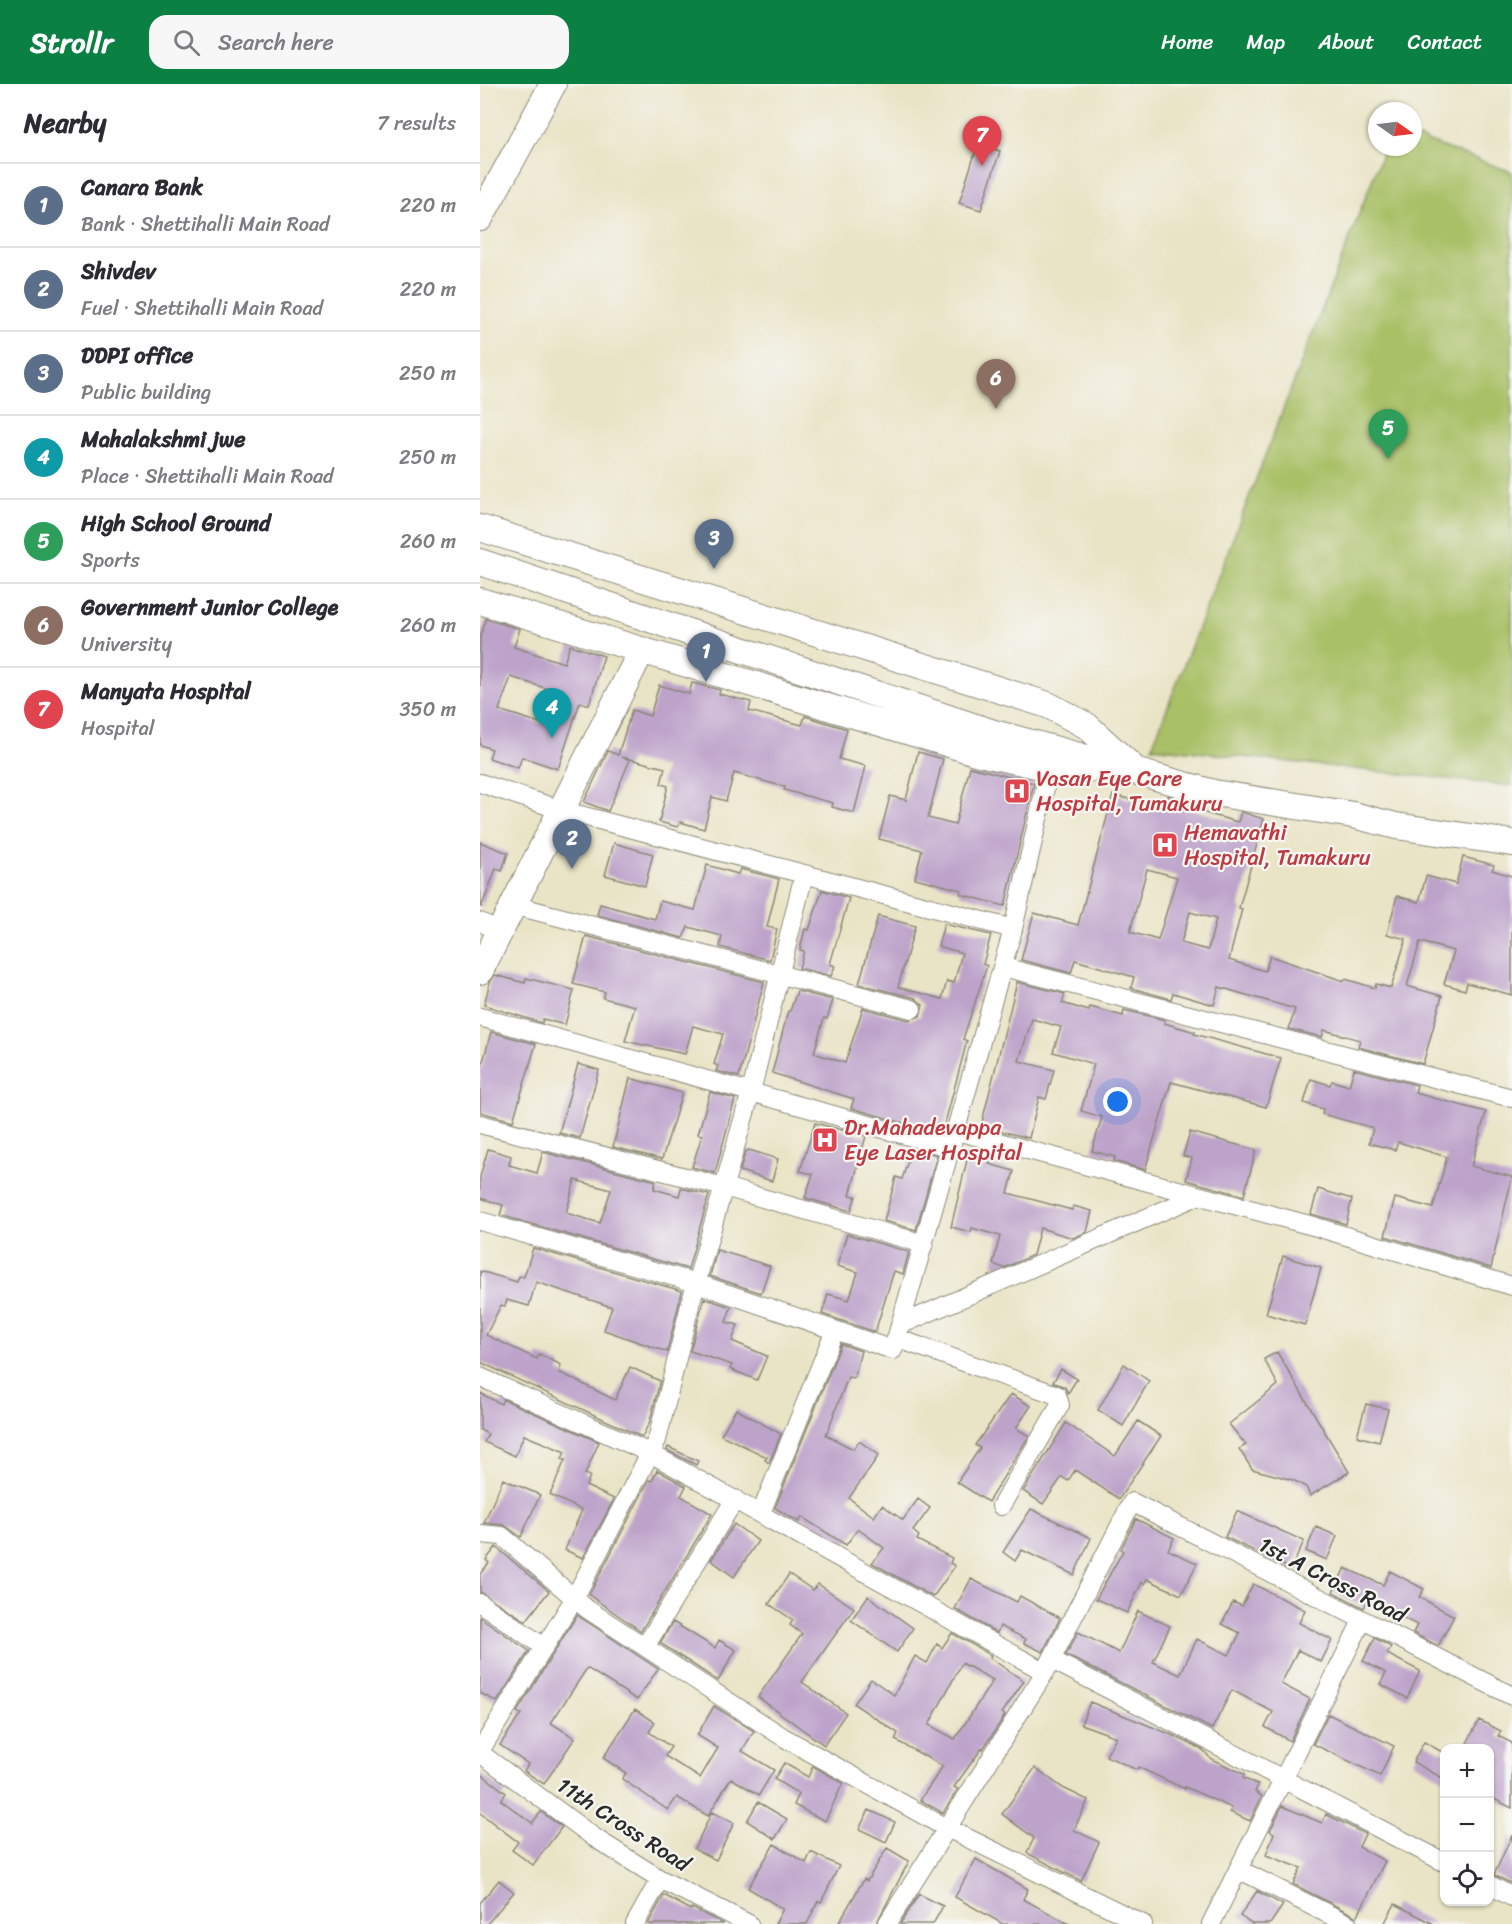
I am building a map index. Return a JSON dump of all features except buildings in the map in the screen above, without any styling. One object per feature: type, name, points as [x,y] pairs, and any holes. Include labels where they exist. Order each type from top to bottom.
[{"type":"street","points":[[480,218],[553,84]]},
{"type":"street","points":[[480,528],[1048,705],[1087,726],[1137,772]]},
{"type":"street","points":[[480,562],[994,733],[1052,759]]},
{"type":"street","points":[[480,601],[979,753],[1052,759],[1137,772],[1214,793],[1342,813],[1396,826],[1512,843]]},
{"type":"street","points":[[480,971],[490,927],[513,905],[642,650]]},
{"type":"street","points":[[480,1221],[696,1283],[893,1350],[1003,968],[1052,759]]},
{"type":"street","points":[[480,783],[561,810],[1013,929]]},
{"type":"street","points":[[480,1752],[574,1599],[657,1440],[696,1283],[751,1092],[804,874]]},
{"type":"street","points":[[513,905],[912,1009]]},
{"type":"street","points":[[1003,968],[1512,1098]]},
{"type":"street","points":[[480,1017],[751,1092],[1197,1196],[1313,1226],[1512,1286]]},
{"type":"street","points":[[480,1124],[724,1186],[924,1244]]},
{"type":"street","points":[[898,1331],[1197,1196]]},
{"type":"street","points":[[761,1514],[835,1330]]},
{"type":"street","points":[[898,1331],[1057,1395],[1060,1405],[1000,1506]]},
{"type":"street","points":[[480,1377],[650,1454],[1048,1666],[1281,1779],[1440,1860]]},
{"type":"street","points":[[645,1647],[735,1500]]},
{"type":"street","name":"1st A Cross Road","points":[[1048,1666],[1132,1502],[1362,1622],[1512,1696]]},
{"type":"street","points":[[480,1534],[502,1536],[574,1599],[783,1737],[948,1828],[1143,1924]]},
{"type":"street","points":[[480,1603],[544,1647]]},
{"type":"street","points":[[1211,1924],[1281,1779],[1362,1622]]},
{"type":"street","points":[[887,1924],[1048,1666]]},
{"type":"street","name":"11th Cross Road","points":[[480,1752],[595,1838],[660,1880],[749,1924]]},
{"type":"street","points":[[1238,1869],[1348,1924]]},
{"type":"street","points":[[635,1924],[660,1880]]},
{"type":"street","points":[[1494,1887],[1512,1897]]},
{"type":"green space","points":[[1422,139],[1512,172],[1512,786],[1152,747],[1382,156],[1422,156]]},
{"type":"place","name":"Manyata Hospital","points":[[982,166]]},
{"type":"place","name":"Government Junior College","points":[[996,409]]},
{"type":"place","name":"High School Ground","points":[[1388,459]]},
{"type":"place","name":"DDPI office","points":[[714,569]]},
{"type":"place","name":"Canara Bank","points":[[706,682]]},
{"type":"place","name":"Mahalakshmi jwe","points":[[552,738]]},
{"type":"place","name":"Vasan Eye Care Hospital, Tumakuru","points":[[1017,791]]},
{"type":"place","name":"Hemavathi Hospital, Tumakuru","points":[[1165,845]]},
{"type":"place","name":"Shivdev","points":[[572,869]]},
{"type":"place","name":"Dr.Mahadevappa Eye Laser Hospital","points":[[825,1140]]}]
